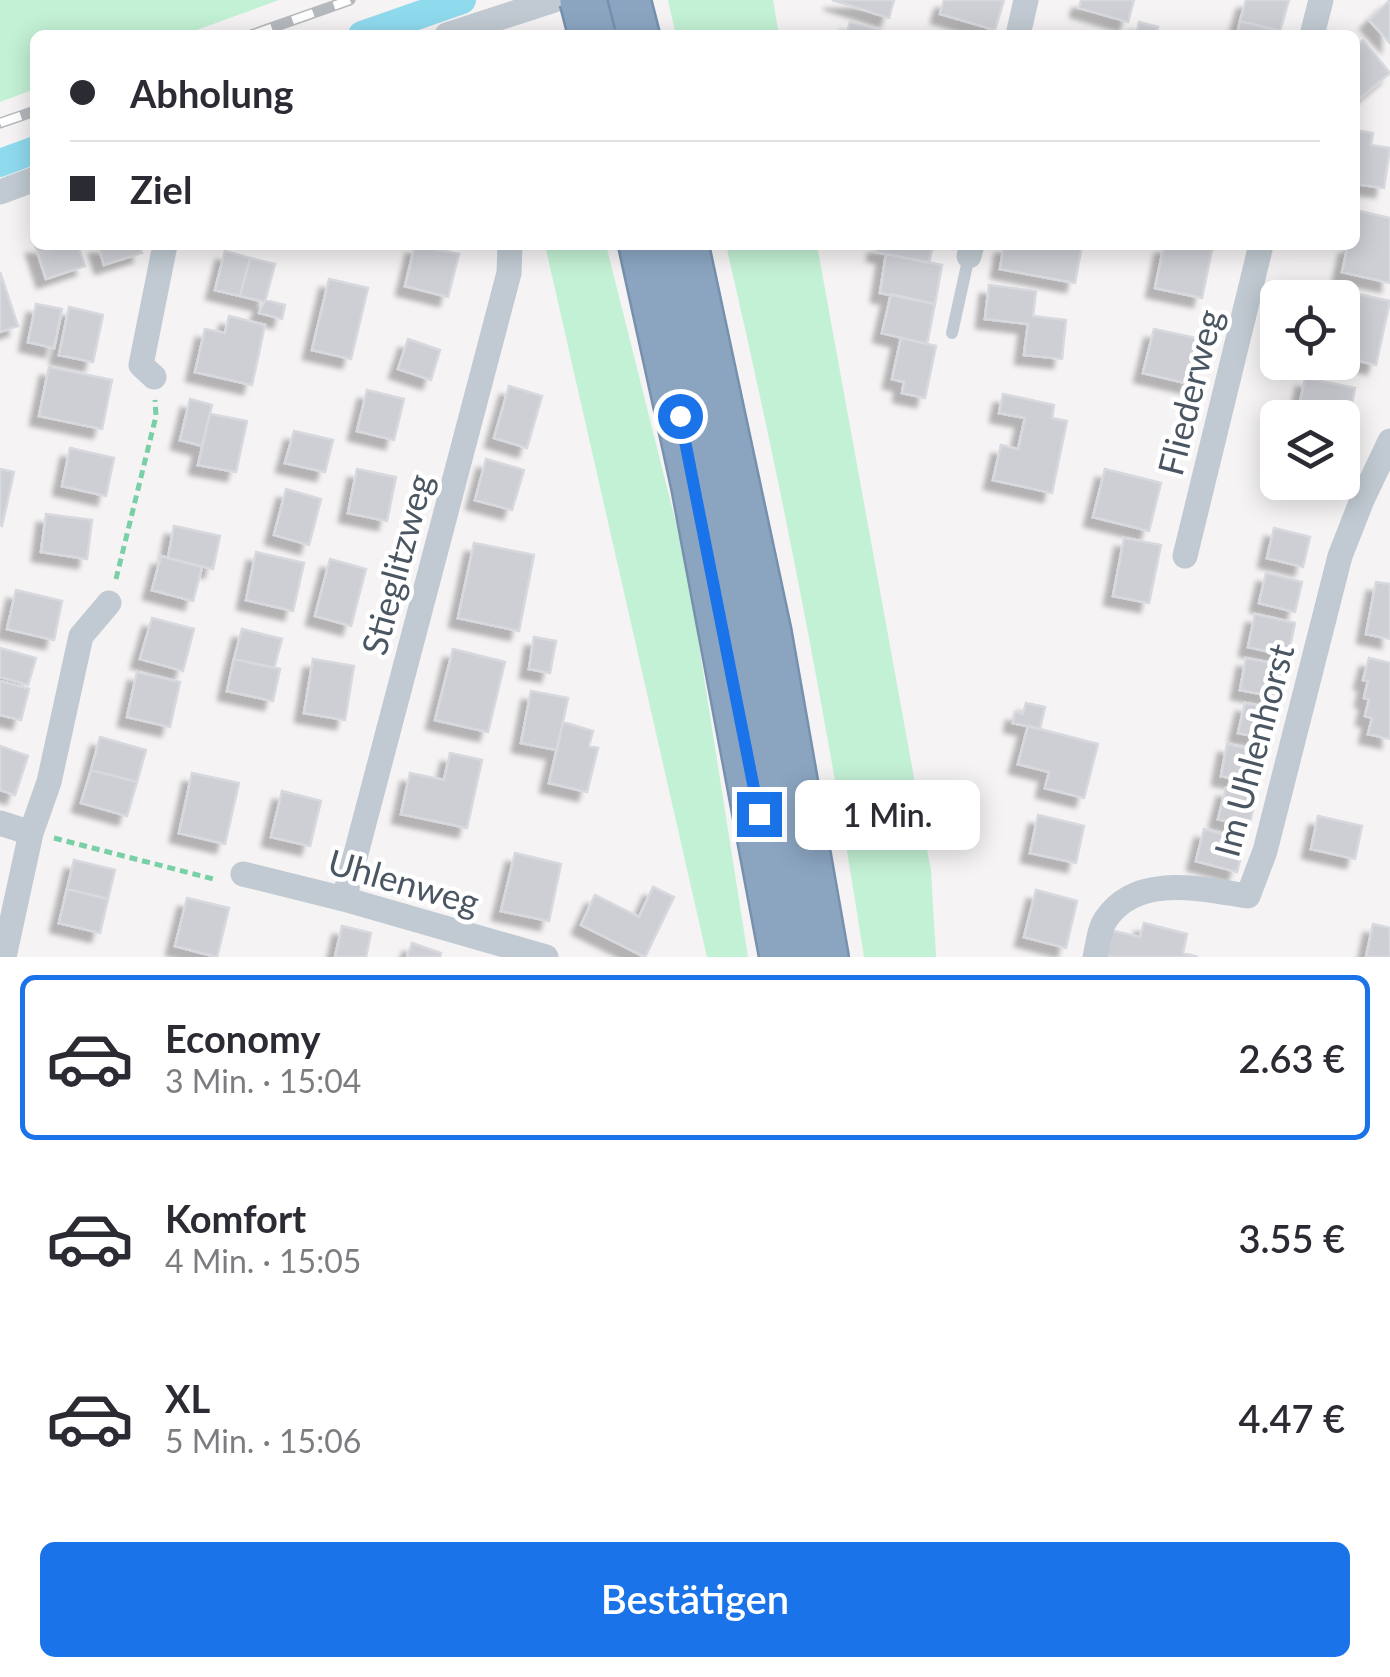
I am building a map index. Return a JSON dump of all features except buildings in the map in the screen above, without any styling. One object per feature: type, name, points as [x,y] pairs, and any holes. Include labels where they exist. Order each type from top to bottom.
[{"type":"highway","points":[[583,0],[591,30]]},
{"type":"highway","points":[[627,0],[635,30]]},
{"type":"highway","points":[[643,250],[710,561],[783,957]]},
{"type":"highway","points":[[686,250],[768,633],[826,957]]},
{"type":"street","points":[[469,30],[554,0]]},
{"type":"street","points":[[1019,30],[1026,0]]},
{"type":"street","points":[[1313,30],[1320,0]]},
{"type":"street","points":[[0,192],[30,182]]},
{"type":"street","points":[[154,377],[141,365],[164,250]]},
{"type":"street","name":"Stieglitzweg","points":[[344,899],[509,273],[510,250]]},
{"type":"street","name":"Fliederweg","points":[[1185,556],[1260,250]]},
{"type":"street","name":"Im Uhlenhorst","points":[[1094,957],[1103,922],[1124,898],[1154,888],[1248,896],[1264,851],[1340,556],[1390,441]]},
{"type":"street","points":[[4,957],[81,636],[109,603]]},
{"type":"street","points":[[0,823],[31,833]]},
{"type":"street","name":"Uhlenweg","points":[[243,874],[546,957]]},
{"type":"lane","points":[[952,332],[970,251]]},
{"type":"path","points":[[109,603],[156,416],[154,377]]},
{"type":"path","points":[[31,833],[222,880],[243,874]]},
{"type":"green space","points":[[0,0],[279,0],[197,30],[30,30],[30,91],[0,102]]},
{"type":"green space","points":[[668,0],[773,0],[778,30],[675,30]]},
{"type":"green space","points":[[546,250],[607,250],[686,563],[748,957],[707,957]]},
{"type":"green space","points":[[727,250],[818,250],[931,871],[936,957],[864,957],[835,778],[766,422]]},
{"type":"waterway","points":[[376,30],[462,0]]},
{"type":"waterway","points":[[0,163],[30,152]]},
{"type":"railway","points":[[265,30],[350,0]]},
{"type":"railway","points":[[0,123],[30,113]]},
{"type":"route","points":[[680,416],[759,814]]}]
